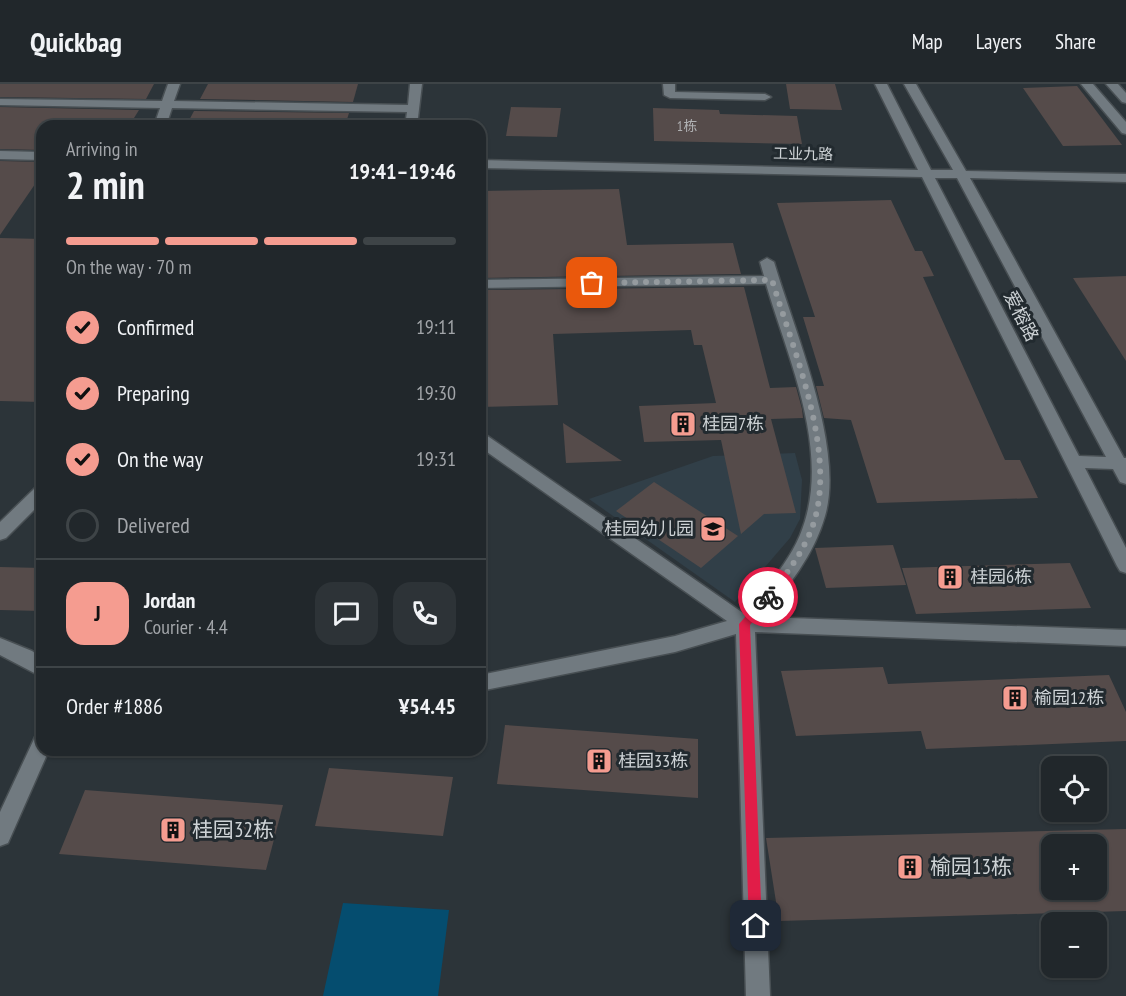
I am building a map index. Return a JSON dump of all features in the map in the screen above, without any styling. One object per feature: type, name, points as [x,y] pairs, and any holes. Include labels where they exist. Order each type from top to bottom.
[{"type":"street","points":[[162,120],[174,84]]},
{"type":"street","points":[[412,120],[416,84]]},
{"type":"street","points":[[669,84],[670,95],[765,97]]},
{"type":"street","name":"爱榕路","points":[[881,84],[1126,566]]},
{"type":"street","name":"爱榕路","points":[[910,84],[962,173],[1123,468]]},
{"type":"street","points":[[1088,84],[1126,130]]},
{"type":"street","points":[[1112,84],[1126,100]]},
{"type":"street","points":[[0,102],[413,109]]},
{"type":"street","points":[[0,155],[36,156]]},
{"type":"street","name":"工业九路","points":[[486,164],[1126,178]]},
{"type":"street","points":[[758,996],[745,624],[796,561],[810,534],[818,507],[821,479],[815,424],[767,262]]},
{"type":"street","points":[[486,284],[772,280]]},
{"type":"street","points":[[486,443],[745,624]]},
{"type":"street","points":[[1073,462],[1123,468]]},
{"type":"street","points":[[0,533],[36,497]]},
{"type":"street","points":[[486,682],[675,644],[745,624],[1126,638]]},
{"type":"street","points":[[0,646],[25,657],[36,665]]},
{"type":"street","points":[[0,836],[36,756]]},
{"type":"shaded area","name":"桂园幼儿园","points":[[795,453],[802,480],[800,519],[790,538],[735,602],[589,499],[713,456]]},
{"type":"shaded area","points":[[343,903],[449,910],[438,996],[323,996]]},
{"type":"building","points":[[0,84],[154,84],[146,99],[0,97]]},
{"type":"building","points":[[208,84],[358,84],[353,102],[200,99]]},
{"type":"building","points":[[786,84],[835,84],[842,110],[790,109]]},
{"type":"building","points":[[1077,86],[1122,145],[1063,146],[1023,88]]},
{"type":"building","points":[[0,107],[139,110],[133,120],[36,120],[36,150],[0,149]]},
{"type":"building","points":[[511,107],[561,108],[557,137],[506,136]]},
{"type":"building","points":[[653,108],[719,110],[720,114],[797,116],[802,144],[654,141]]},
{"type":"building","points":[[194,111],[349,113],[347,120],[189,120]]},
{"type":"building","points":[[0,161],[36,162],[36,183],[0,235]]},
{"type":"building","points":[[619,189],[627,245],[733,243],[741,274],[486,278],[486,191]]},
{"type":"building","points":[[891,200],[915,251],[922,251],[934,276],[923,277],[1005,460],[1020,460],[1038,498],[877,503],[851,420],[824,418],[816,386],[824,386],[803,317],[815,317],[777,203]]},
{"type":"building","points":[[0,238],[36,239],[36,402],[0,401]]},
{"type":"building","points":[[1126,276],[1126,361],[1073,278]]},
{"type":"building","points":[[744,287],[770,388],[796,387],[802,409],[803,418],[771,419],[796,513],[764,514],[741,534],[721,440],[644,442],[639,406],[716,403],[702,345],[694,345],[691,330],[553,334],[558,405],[486,407],[486,290]]},
{"type":"building","points":[[563,423],[622,461],[566,463]]},
{"type":"building","points":[[654,482],[738,536],[701,568],[616,511]]},
{"type":"building","points":[[893,545],[906,585],[826,588],[815,548]]},
{"type":"building","name":"桂园6栋","points":[[1070,563],[1091,608],[916,614],[902,568]]},
{"type":"building","points":[[0,567],[36,568],[36,611],[0,610]]},
{"type":"building","name":"榆园12栋","points":[[883,667],[888,684],[1109,675],[1126,712],[1126,741],[926,749],[921,731],[796,736],[781,671]]},
{"type":"building","name":"桂园33栋","points":[[505,725],[698,739],[698,798],[497,784]]},
{"type":"building","name":"桂园32栋","points":[[329,768],[453,777],[443,836],[315,826]]},
{"type":"building","name":"桂园32栋","points":[[85,790],[283,805],[266,870],[59,854]]},
{"type":"building","name":"榆园13栋","points":[[1126,829],[1126,911],[779,921],[766,838]]},
{"type":"way so far","points":[[592,283],[772,280],[815,424],[821,479],[818,507],[810,534],[796,561],[768,597]]},
{"type":"place","name":"桂园7栋","points":[[683,424]]},
{"type":"place","name":"桂园幼儿园","points":[[713,529]]},
{"type":"place","name":"桂园6栋","points":[[950,577]]},
{"type":"place","name":"榆园12栋","points":[[1015,698]]},
{"type":"place","name":"桂园33栋","points":[[599,761]]},
{"type":"place","name":"桂园32栋","points":[[173,830]]},
{"type":"place","name":"榆园13栋","points":[[910,867]]},
{"type":"route","points":[[756,926],[745,624],[768,597]]}]
